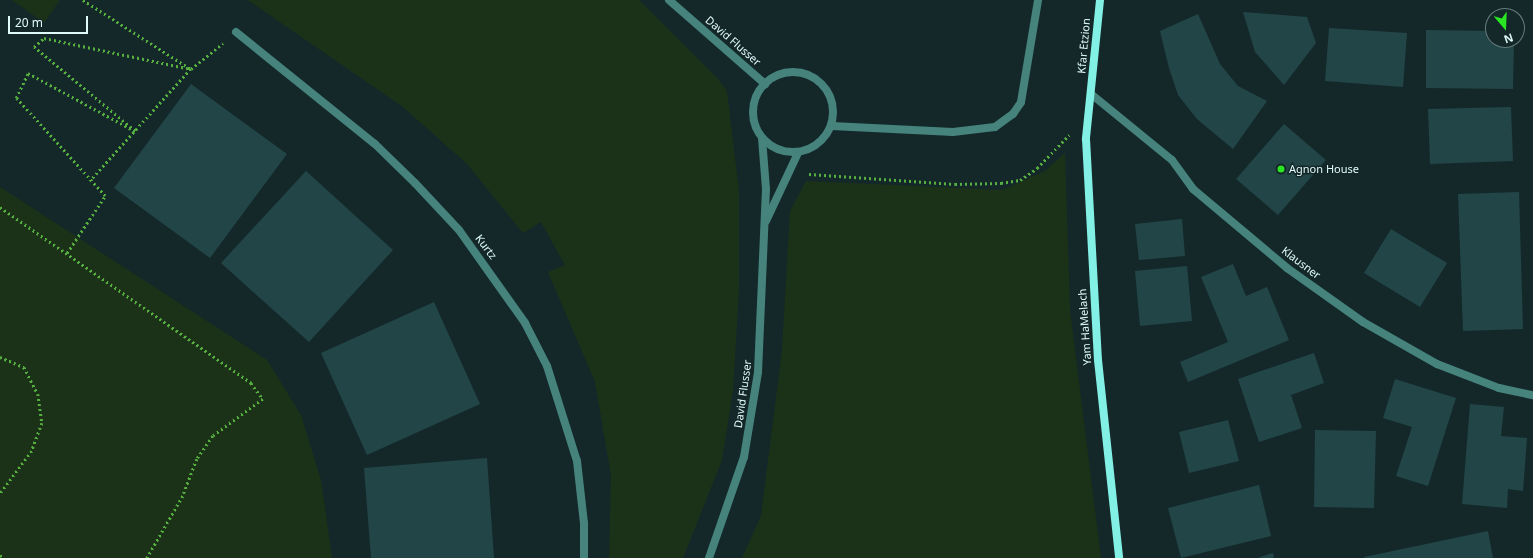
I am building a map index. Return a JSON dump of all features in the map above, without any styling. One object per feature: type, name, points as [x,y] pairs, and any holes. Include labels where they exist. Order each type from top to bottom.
[{"type":"street","name":"David Flusser","points":[[669,0],[765,84]]},
{"type":"street","points":[[832,126],[953,132],[995,127],[1021,102],[1038,0]]},
{"type":"street","name":"Kfar Etzion","points":[[1092,94],[1100,0]]},
{"type":"street","name":"Kurtz","points":[[236,32],[375,144],[415,183],[459,230],[525,323],[547,366],[577,461],[584,523],[584,558]]},
{"type":"street","points":[[794,72],[815,78],[833,104],[832,126],[819,144],[798,153],[772,147],[762,138],[753,110],[758,93],[765,84],[774,77],[794,72]]},
{"type":"street","name":"Yam HaMelach","points":[[1092,94],[1086,140],[1098,360],[1119,558]]},
{"type":"street","name":"Klausner","points":[[1092,94],[1172,160],[1192,189],[1287,268],[1362,322],[1437,364],[1499,388],[1533,395]]},
{"type":"street","name":"David Flusser","points":[[710,558],[744,457],[758,372],[763,228],[762,138]]},
{"type":"street","name":"David Flusser","points":[[763,228],[798,153]]},
{"type":"path","points":[[83,0],[191,69]]},
{"type":"path","points":[[90,181],[191,69],[236,32]]},
{"type":"path","points":[[135,131],[34,47],[44,38],[191,69]]},
{"type":"path","points":[[67,253],[105,196],[16,98],[28,73],[135,131]]},
{"type":"path","points":[[804,173],[955,184],[1001,183],[1020,180],[1038,168],[1062,144],[1066,135],[1086,140]]},
{"type":"path","points":[[0,207],[67,253],[193,345],[251,383],[263,399],[213,436],[197,458],[183,496],[147,558]]},
{"type":"path","points":[[0,356],[24,367],[38,394],[42,423],[32,451],[0,494]]},
{"type":"path","points":[[0,555],[4,558]]},
{"type":"green space","points":[[12,0],[60,0],[44,23]]},
{"type":"green space","points":[[248,0],[639,0],[717,78],[727,91],[739,191],[739,289],[733,391],[722,460],[683,558],[609,558],[611,475],[595,382],[548,272],[565,265],[541,222],[523,233],[467,164],[403,107]]},
{"type":"green space","points":[[1065,153],[1070,310],[1101,558],[742,558],[761,516],[782,350],[790,211],[806,181],[1002,190],[1045,171]]},
{"type":"green space","points":[[0,187],[267,360],[301,415],[321,480],[332,558],[0,558]]},
{"type":"building","points":[[1243,12],[1307,17],[1316,43],[1284,85],[1255,52]]},
{"type":"building","points":[[1198,14],[1220,64],[1238,86],[1267,101],[1233,149],[1197,119],[1178,95],[1169,68],[1160,31]]},
{"type":"building","points":[[1329,28],[1407,33],[1403,87],[1325,81]]},
{"type":"building","points":[[1426,30],[1485,31],[1485,48],[1514,48],[1513,89],[1426,88]]},
{"type":"building","points":[[191,84],[287,154],[210,258],[114,188]]},
{"type":"building","points":[[1511,107],[1513,161],[1430,164],[1428,109]]},
{"type":"building","name":"Agnon House","points":[[1284,124],[1326,160],[1278,215],[1236,179]]},
{"type":"building","points":[[306,171],[393,250],[309,342],[221,263]]},
{"type":"building","points":[[1519,192],[1523,329],[1463,331],[1458,194]]},
{"type":"building","points":[[1182,219],[1185,256],[1139,260],[1135,224]]},
{"type":"building","points":[[1391,229],[1447,263],[1420,307],[1364,273]]},
{"type":"building","points":[[1233,264],[1246,296],[1267,287],[1289,340],[1188,382],[1180,362],[1228,342],[1201,277]]},
{"type":"building","points":[[1187,266],[1192,321],[1140,326],[1135,271]]},
{"type":"building","points":[[434,302],[480,404],[367,455],[321,353]]},
{"type":"building","points":[[1314,353],[1324,383],[1291,395],[1302,428],[1259,442],[1238,379]]},
{"type":"building","points":[[1395,379],[1456,398],[1428,486],[1396,476],[1412,427],[1383,418]]},
{"type":"building","points":[[1470,404],[1504,407],[1501,436],[1527,438],[1523,491],[1508,489],[1507,508],[1462,504]]},
{"type":"building","points":[[1228,420],[1239,461],[1189,473],[1179,432]]},
{"type":"building","points":[[1315,430],[1376,431],[1374,508],[1314,507]]},
{"type":"building","points":[[487,458],[494,558],[371,558],[364,468]]},
{"type":"building","points":[[1259,485],[1271,536],[1181,558],[1168,508]]},
{"type":"building","points":[[1488,531],[1493,558],[1364,558],[1364,557]]},
{"type":"building","points":[[1273,553],[1274,558],[1257,558]]},
{"type":"place","name":"Agnon House","points":[[1281,169]]}]
